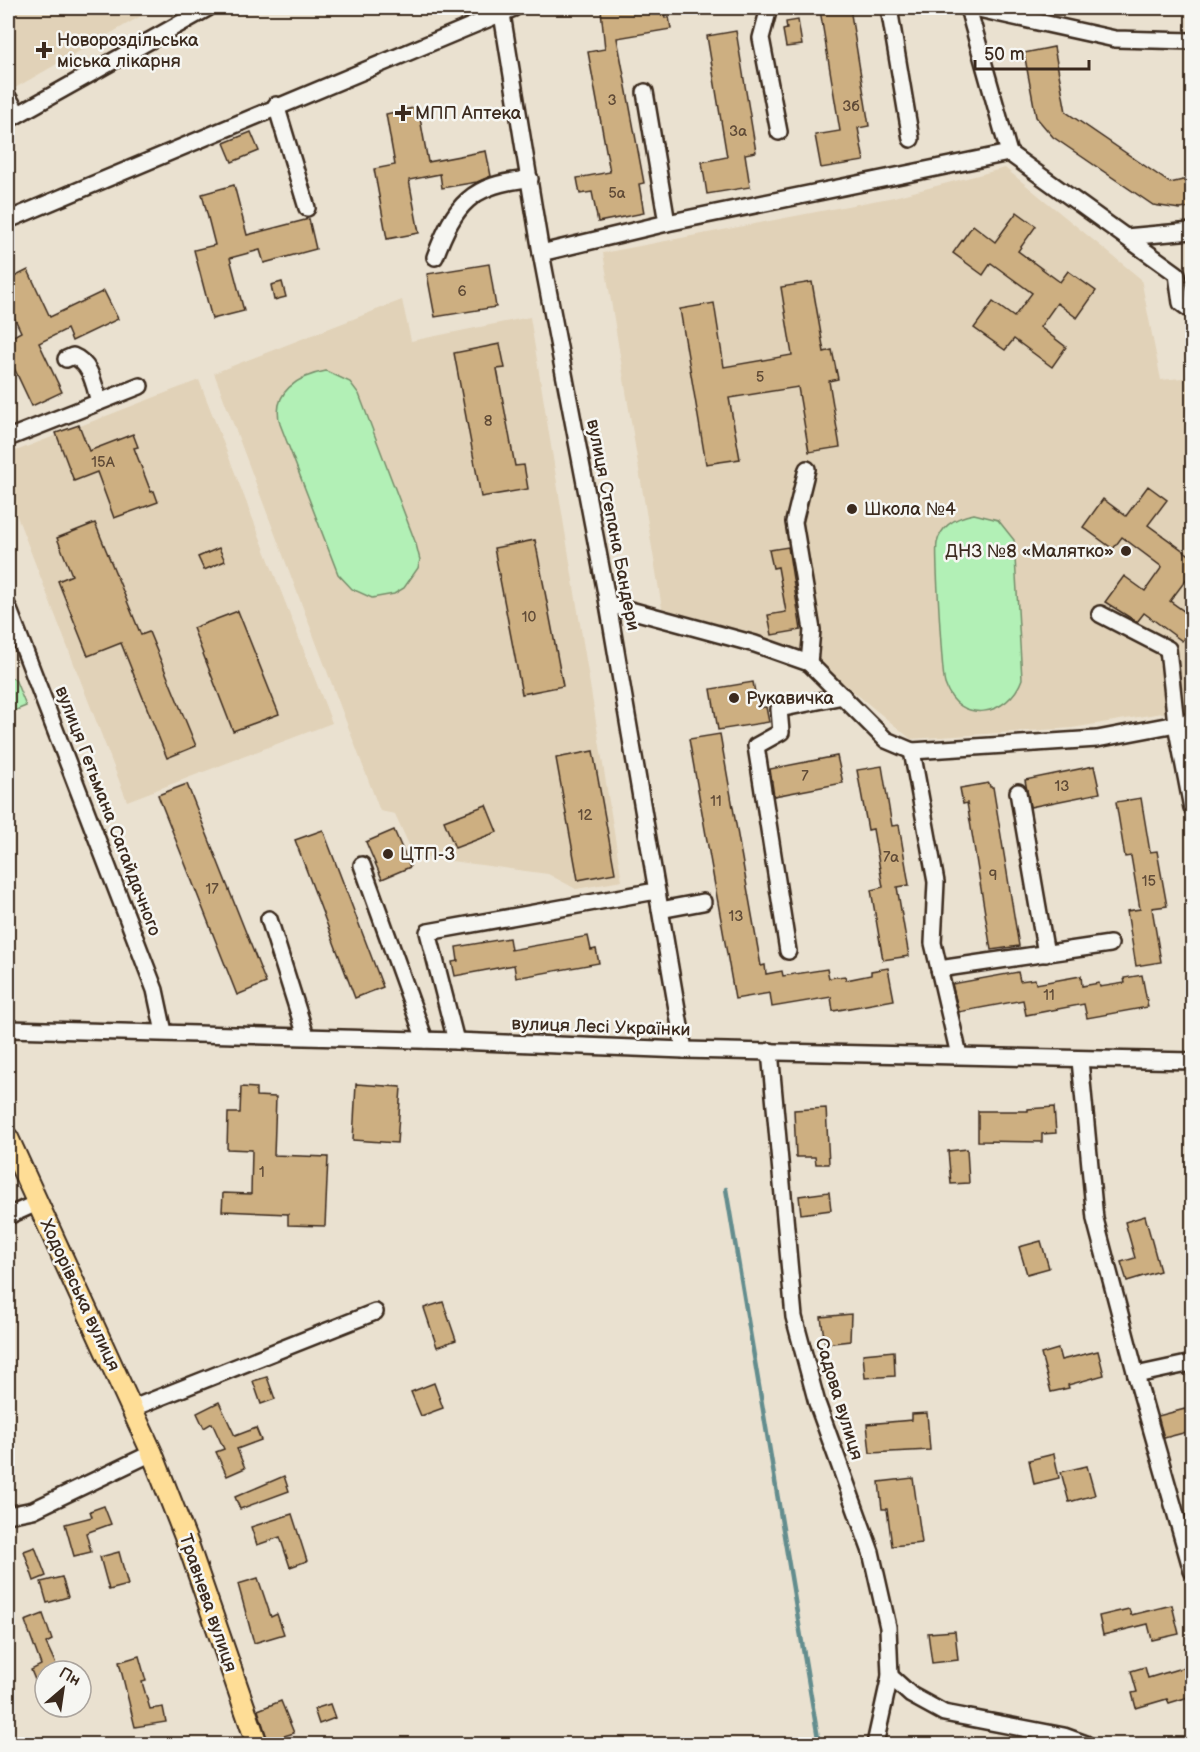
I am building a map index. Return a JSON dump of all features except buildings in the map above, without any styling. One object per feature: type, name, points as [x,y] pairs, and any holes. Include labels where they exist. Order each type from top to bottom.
[{"type":"main road","name":"Ходорівська вулиця","points":[[8,1138],[154,1458]]},
{"type":"main road","name":"Травнева вулиця","points":[[154,1458],[189,1546],[257,1744]]},
{"type":"street","points":[[8,97],[13,117],[208,8]]},
{"type":"street","points":[[769,8],[761,38],[779,132]]},
{"type":"street","points":[[890,8],[910,139]]},
{"type":"street","points":[[968,8],[1010,153],[1177,274],[1181,303],[1192,311]]},
{"type":"street","points":[[974,8],[1115,39],[1192,41]]},
{"type":"street","points":[[8,220],[506,9]]},
{"type":"street","name":"вулиця Степана Бандери","points":[[506,9],[541,253],[608,604],[684,1050]]},
{"type":"street","points":[[645,92],[667,223]]},
{"type":"street","points":[[276,105],[307,208]]},
{"type":"street","points":[[541,253],[667,223],[1010,153]]},
{"type":"street","points":[[435,257],[456,210],[479,191],[507,181],[530,179]]},
{"type":"street","points":[[1126,237],[1192,231]]},
{"type":"street","points":[[66,359],[73,356],[82,359],[90,372],[99,402]]},
{"type":"street","points":[[8,438],[140,386]]},
{"type":"street","points":[[807,469],[794,522],[812,630],[809,663]]},
{"type":"street","points":[[608,604],[755,644],[809,663],[886,740],[912,751],[1097,739],[1192,722]]},
{"type":"street","name":"вулиця Гетьмана Сагайдачного","points":[[8,607],[155,990],[164,1032]]},
{"type":"street","points":[[1100,614],[1168,649],[1176,724],[1192,808]]},
{"type":"street","points":[[788,951],[756,746],[781,732],[778,709],[843,696]]},
{"type":"street","points":[[912,751],[936,882],[933,943],[959,1055]]},
{"type":"street","points":[[1018,792],[1046,954]]},
{"type":"street","points":[[362,866],[425,1040]]},
{"type":"street","points":[[456,1041],[428,932],[656,891]]},
{"type":"street","points":[[660,909],[703,902]]},
{"type":"street","points":[[269,919],[306,1036]]},
{"type":"street","points":[[939,969],[1110,944]]},
{"type":"street","name":"вулиця Лесі Українки","points":[[8,1029],[456,1041],[770,1055],[959,1055],[1081,1066],[1192,1061]]},
{"type":"street","name":"Садова вулиця","points":[[770,1055],[794,1317],[817,1403],[871,1552],[888,1627],[890,1676],[875,1744]]},
{"type":"street","points":[[1081,1066],[1095,1219],[1136,1375],[1192,1571]]},
{"type":"street","points":[[8,1216],[37,1203]]},
{"type":"street","points":[[133,1408],[375,1312]]},
{"type":"street","points":[[1136,1375],[1192,1363]]},
{"type":"street","points":[[8,1515],[33,1510],[154,1458]]},
{"type":"street","points":[[890,1676],[911,1695],[944,1713],[1064,1736],[1086,1744]]},
{"type":"shaded area","name":"Новороздільська міська лікарня","points":[[8,8],[155,8],[8,92]]},
{"type":"shaded area","name":"Школа №4","points":[[1005,168],[1141,279],[1161,380],[1192,377],[1192,708],[1072,728],[911,739],[804,651],[662,608],[603,253],[894,197]]},
{"type":"shaded area","points":[[402,300],[411,341],[530,317],[622,881],[576,889],[548,874],[414,856],[395,814],[380,811],[214,373]]},
{"type":"shaded area","points":[[199,380],[332,723],[127,801],[8,493],[8,454]]},
{"type":"green space","points":[[326,371],[350,382],[359,394],[416,544],[420,560],[418,568],[404,588],[394,594],[372,598],[352,589],[338,574],[280,424],[279,403],[289,387],[306,377]]},
{"type":"green space","points":[[974,514],[998,520],[1014,540],[1022,679],[1016,692],[1006,701],[996,708],[984,711],[972,711],[961,706],[952,697],[945,684],[938,589],[937,543],[939,537],[951,523]]},
{"type":"green space","points":[[8,677],[15,679],[26,706],[9,713]]},
{"type":"waterway","points":[[726,1189],[819,1744]]},
{"type":"place","name":"Новороздільська міська лікарня","points":[[44,50]]},
{"type":"place","name":"МПП Аптека","points":[[403,113]]},
{"type":"place","name":"Школа №4","points":[[852,509]]},
{"type":"place","name":"ДНЗ №8 «Малятко»","points":[[1126,551]]},
{"type":"place","name":"Рукавичка","points":[[734,698]]},
{"type":"place","name":"ЦТП-3","points":[[388,854]]}]
